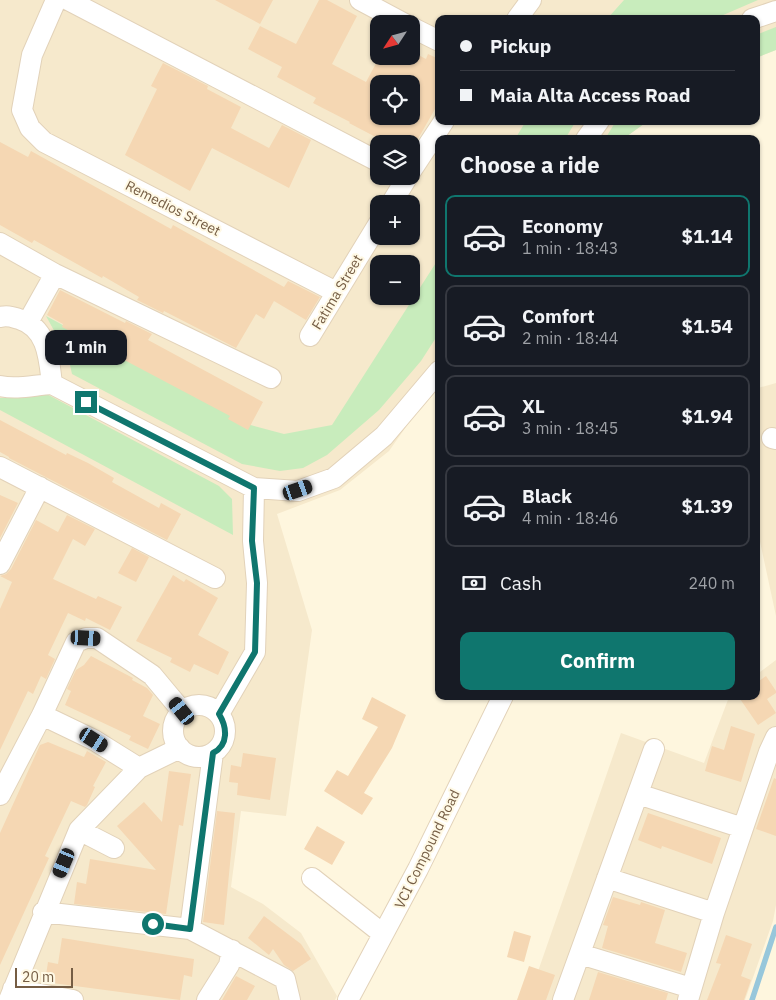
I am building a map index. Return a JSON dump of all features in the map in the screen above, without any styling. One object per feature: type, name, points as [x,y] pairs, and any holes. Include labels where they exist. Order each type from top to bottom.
[{"type":"street","name":"Remedios Street","points":[[56,0],[32,55],[22,110],[30,128],[44,142],[336,292]]},
{"type":"street","points":[[68,0],[370,157]]},
{"type":"street","points":[[360,0],[388,15]]},
{"type":"street","points":[[520,15],[531,0]]},
{"type":"street","points":[[760,16],[776,11]]},
{"type":"street","points":[[420,32],[435,39]]},
{"type":"street","points":[[420,157],[441,125]]},
{"type":"street","name":"Fatima Street","points":[[310,336],[370,237]]},
{"type":"street","points":[[0,243],[54,274],[271,378]]},
{"type":"street","points":[[52,384],[48,355],[33,314],[54,274]]},
{"type":"street","points":[[0,317],[33,314]]},
{"type":"street","points":[[0,386],[12,389],[31,385],[52,384],[254,488],[298,490],[334,478],[384,436],[435,375]]},
{"type":"street","points":[[0,466],[215,578]]},
{"type":"street","points":[[0,564],[40,487]]},
{"type":"street","points":[[219,714],[255,652],[257,583],[252,541],[254,488]]},
{"type":"street","points":[[0,795],[42,715],[76,642],[86,638],[97,638],[152,674],[182,711]]},
{"type":"street","name":"VCI Compound Road","points":[[348,1000],[418,869],[501,700]]},
{"type":"street","points":[[201,705],[211,707],[219,714],[224,723],[226,733],[223,743],[213,753],[198,758],[188,755],[180,748],[175,739],[173,729],[176,719],[182,711],[191,706],[201,705]]},
{"type":"street","points":[[42,715],[94,740],[139,768]]},
{"type":"street","points":[[580,954],[690,994],[714,913],[743,828],[774,747]]},
{"type":"street","points":[[73,1000],[11,995],[78,830],[139,768],[180,748]]},
{"type":"street","points":[[563,1000],[654,749]]},
{"type":"street","points":[[190,929],[213,753]]},
{"type":"street","points":[[638,794],[743,828]]},
{"type":"street","points":[[78,830],[114,848]]},
{"type":"street","points":[[312,878],[383,934]]},
{"type":"street","points":[[607,878],[714,913]]},
{"type":"street","points":[[44,912],[190,929],[285,979],[290,1000]]},
{"type":"street","points":[[207,1000],[229,966],[232,950]]},
{"type":"shaded area","points":[[0,0],[776,0],[776,50],[760,56],[760,15],[435,15],[435,125],[642,125],[629,135],[435,135],[435,386],[389,451],[340,490],[277,514],[312,630],[286,816],[241,811],[231,887],[263,904],[301,933],[337,996],[335,1000],[0,1000]]},
{"type":"shaded area","points":[[776,383],[776,616],[760,542],[760,387]]},
{"type":"shaded area","points":[[776,660],[776,905],[773,921],[745,1000],[528,1000],[621,733],[704,763],[728,700],[760,700],[760,672]]},
{"type":"green space","points":[[624,0],[758,0],[723,15],[611,15]]},
{"type":"green space","points":[[776,27],[776,50],[760,56],[760,33]]},
{"type":"green space","points":[[524,125],[574,125],[567,135],[517,135]]},
{"type":"green space","points":[[614,125],[642,125],[629,135],[607,135]]},
{"type":"green space","points":[[435,264],[435,339],[421,361],[379,410],[327,455],[303,468],[280,471],[242,464],[72,374],[68,356],[46,316],[247,424],[284,434],[332,425],[409,305],[420,305],[420,288]]},
{"type":"green space","points":[[41,391],[219,486],[232,499],[233,535],[0,410],[0,398],[17,398]]},
{"type":"building","points":[[215,0],[273,0],[260,24]]},
{"type":"building","points":[[319,0],[327,0],[357,16],[332,64],[366,82],[375,65],[420,65],[420,56],[426,59],[428,54],[435,57],[435,109],[420,135],[372,135],[313,103],[316,98],[277,77],[282,67],[248,49],[260,26],[296,44]]},
{"type":"building","points":[[163,63],[208,86],[207,89],[241,107],[231,128],[269,148],[282,125],[311,140],[289,188],[212,148],[190,191],[125,155],[157,89],[151,86]]},
{"type":"building","points":[[0,142],[28,157],[31,151],[171,229],[173,225],[284,287],[288,281],[320,297],[306,320],[274,301],[264,319],[256,314],[236,348],[164,311],[163,313],[137,300],[139,297],[103,276],[102,278],[34,240],[32,243],[0,225]]},
{"type":"building","points":[[60,290],[125,323],[126,321],[152,334],[148,340],[263,402],[248,430],[228,419],[230,416],[62,327],[63,324],[47,315]]},
{"type":"building","points":[[0,420],[66,455],[67,453],[88,463],[114,478],[112,482],[159,508],[161,503],[181,514],[167,540],[0,452]]},
{"type":"building","points":[[0,495],[18,503],[0,538]]},
{"type":"building","points":[[67,515],[95,529],[85,546],[73,539],[53,579],[96,599],[98,596],[122,607],[110,630],[86,618],[85,621],[68,613],[48,655],[55,659],[46,679],[41,676],[33,694],[28,691],[0,750],[0,609],[12,582],[0,576],[6,574],[11,569],[36,520],[58,532]]},
{"type":"building","points":[[132,548],[149,557],[136,582],[118,573]]},
{"type":"building","points":[[173,575],[184,582],[186,579],[218,598],[198,635],[229,652],[218,675],[194,664],[190,672],[170,662],[172,658],[136,641]]},
{"type":"building","points":[[91,656],[133,678],[132,680],[147,688],[153,695],[143,716],[160,724],[148,749],[129,740],[131,736],[65,705],[71,691],[67,689],[76,670],[84,665]]},
{"type":"building","points":[[766,676],[776,691],[767,699],[776,713],[758,725],[741,700],[760,700],[760,680]]},
{"type":"building","points":[[372,697],[406,715],[392,748],[364,793],[373,798],[362,815],[324,791],[337,770],[348,776],[378,727],[362,719]]},
{"type":"building","points":[[731,726],[755,734],[741,782],[705,771],[712,746],[724,750]]},
{"type":"building","points":[[48,742],[84,757],[87,751],[106,762],[93,786],[95,787],[87,805],[85,807],[71,801],[45,856],[49,858],[0,965],[0,833],[40,745]]},
{"type":"building","points":[[243,753],[276,758],[270,800],[237,795],[238,783],[229,782],[231,765],[241,767]]},
{"type":"building","points":[[169,771],[191,774],[183,826],[179,825],[166,914],[74,904],[77,882],[86,884],[90,859],[156,870],[117,826],[144,802],[162,822]]},
{"type":"building","points":[[774,778],[776,779],[776,836],[756,829]]},
{"type":"building","points":[[217,811],[235,813],[224,925],[203,922]]},
{"type":"building","points":[[648,813],[721,838],[712,864],[662,846],[661,849],[638,840]]},
{"type":"building","points":[[317,826],[345,842],[332,865],[304,849]]},
{"type":"building","points":[[613,897],[640,905],[641,902],[665,910],[655,943],[687,953],[681,972],[602,948],[608,926],[603,925]]},
{"type":"building","points":[[264,916],[301,944],[311,959],[293,971],[284,965],[273,949],[269,955],[248,938]]},
{"type":"building","points":[[514,931],[531,936],[524,962],[507,957]]},
{"type":"building","points":[[726,935],[752,944],[741,976],[751,980],[744,1000],[707,1000],[721,964],[716,963]]},
{"type":"building","points":[[62,938],[194,959],[192,977],[184,975],[180,1000],[45,982],[48,962],[58,964]]},
{"type":"building","points":[[529,966],[555,975],[546,1000],[517,1000]]},
{"type":"building","points":[[598,972],[668,993],[666,1000],[589,1000]]},
{"type":"building","points":[[236,976],[255,986],[247,1000],[222,1000]]},
{"type":"waterway","points":[[752,1000],[776,927]]},
{"type":"route","points":[[86,402],[254,488],[252,541],[257,583],[255,652],[219,714],[224,723],[226,733],[223,743],[213,753],[190,929],[153,924]]}]
